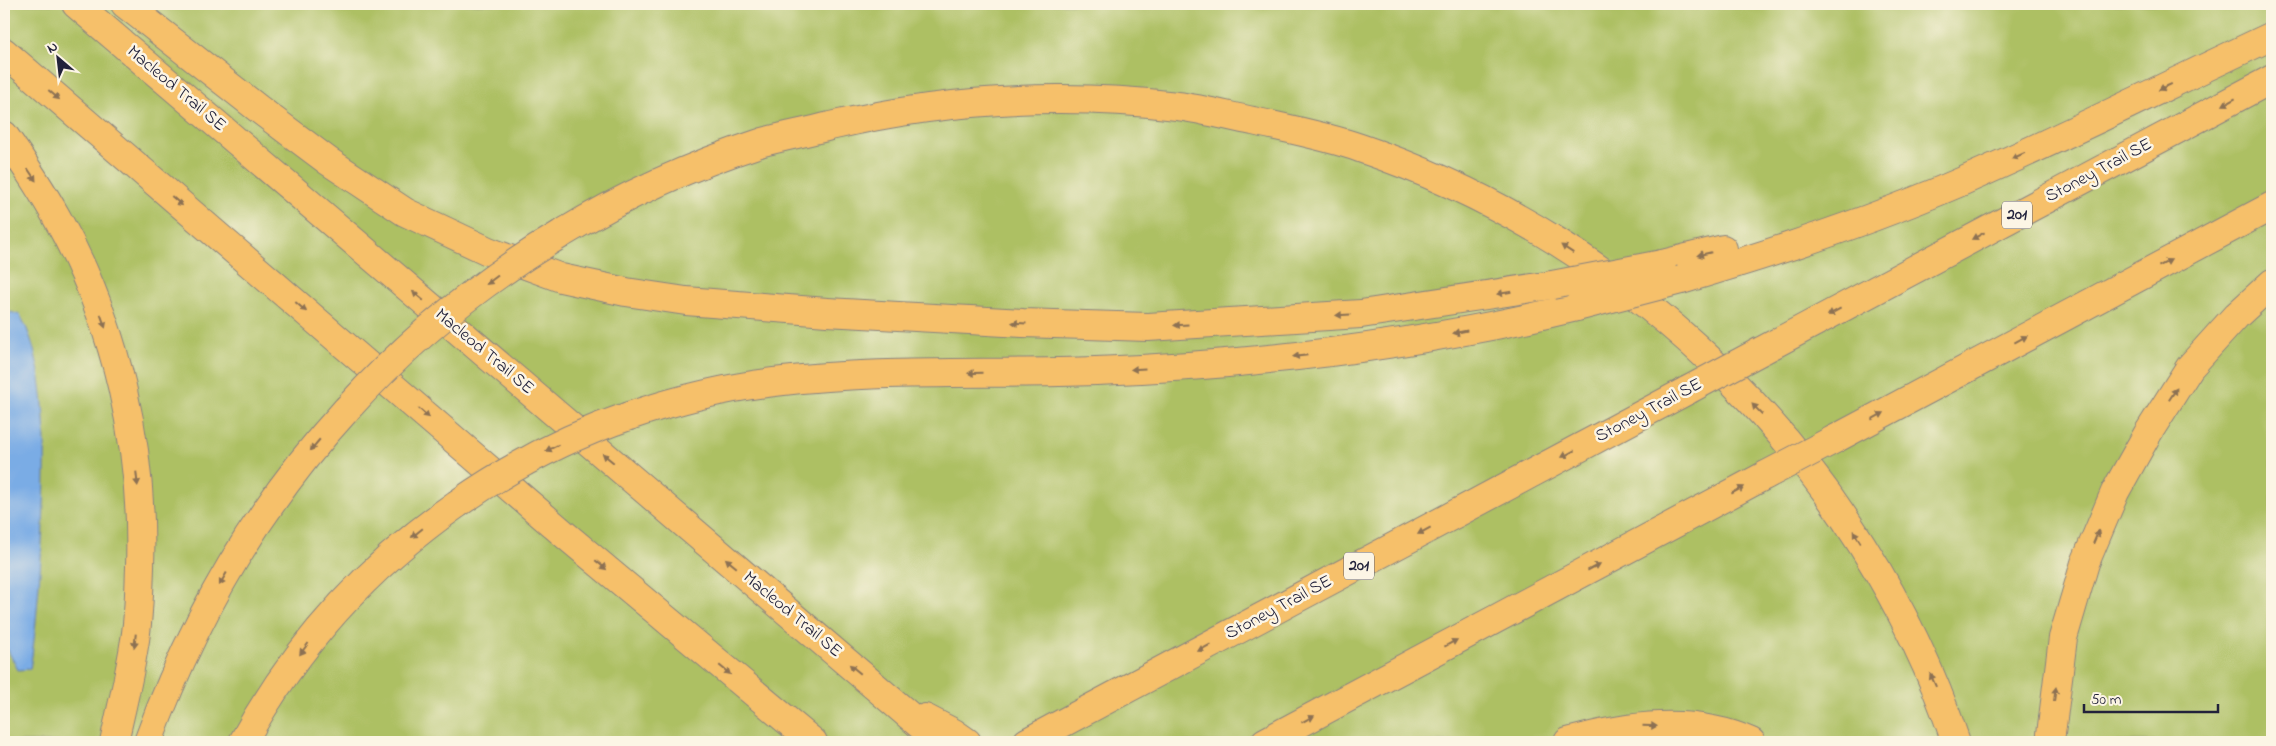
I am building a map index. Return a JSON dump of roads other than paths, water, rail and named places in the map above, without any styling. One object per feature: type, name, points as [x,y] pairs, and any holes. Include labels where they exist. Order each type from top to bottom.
[{"type":"highway","name":"Macleod Trail SE","points":[[76,4],[892,700]]},
{"type":"highway","points":[[125,4],[328,161],[405,212],[488,251],[552,274],[626,292],[686,301],[827,312],[1013,323],[1148,327],[1360,314],[1552,285],[1671,272]]},
{"type":"highway","points":[[243,742],[283,677],[332,614],[387,559],[456,504],[531,458],[574,437],[629,416],[695,396],[774,382],[875,375],[1094,371],[1252,361],[1431,337],[1577,307],[1761,240],[1876,208],[1921,198],[2058,138],[2272,36]]},
{"type":"highway","points":[[4,52],[776,713],[813,742]]},
{"type":"highway","name":"Stoney Trail SE","points":[[1028,742],[2272,79]]},
{"type":"highway","points":[[148,742],[191,637],[240,548],[288,477],[373,379],[432,326],[506,270],[591,216],[665,178],[765,142],[870,117],[932,106],[1010,99],[1129,101],[1182,107],[1280,127],[1358,147],[1447,182],[1521,219],[1582,259],[1665,318],[1703,352],[1774,426],[1821,483],[1882,578],[1912,633],[1941,697],[1956,742]]},
{"type":"highway","points":[[4,135],[34,178],[58,219],[82,268],[104,324],[118,372],[132,432],[141,529],[139,587],[135,645],[114,742]]},
{"type":"highway","points":[[1265,742],[2272,206]]},
{"type":"highway","points":[[2050,742],[2063,638],[2085,563],[2115,492],[2148,433],[2190,367],[2236,316],[2272,283]]},
{"type":"highway","points":[[892,700],[940,742]]},
{"type":"highway","points":[[892,700],[954,733],[967,742]]},
{"type":"highway","points":[[776,713],[787,742]]},
{"type":"highway","points":[[1568,742],[1634,726],[1706,727],[1750,742]]},
{"type":"water","points":[[11,312],[20,315],[31,339],[43,400],[45,434],[43,532],[34,642],[30,669],[18,670],[4,643],[4,320]]}]
